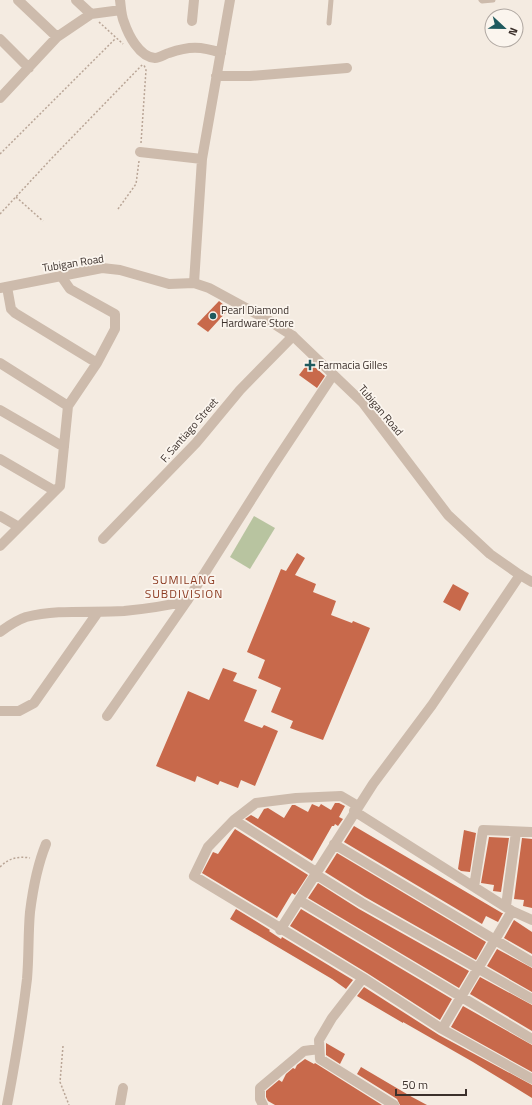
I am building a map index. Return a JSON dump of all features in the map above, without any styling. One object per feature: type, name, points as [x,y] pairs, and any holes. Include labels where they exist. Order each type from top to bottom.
[{"type":"street","points":[[18,0],[57,37]]},
{"type":"street","points":[[76,0],[91,14]]},
{"type":"street","points":[[192,21],[194,0]]},
{"type":"street","points":[[194,283],[202,159],[230,0]]},
{"type":"street","points":[[0,98],[57,37],[91,14],[121,5],[123,21],[128,34],[144,54],[148,56],[153,58],[158,57],[169,52],[192,47],[207,48],[221,53]]},
{"type":"street","points":[[0,39],[29,68]]},
{"type":"street","points":[[216,76],[250,76],[347,68]]},
{"type":"street","points":[[140,152],[202,159]]},
{"type":"street","name":"Tubigan Road","points":[[4,288],[102,268],[120,270],[169,284],[194,283],[209,288],[268,320],[293,336],[363,403],[448,515],[490,554],[520,576],[532,582]]},
{"type":"street","points":[[0,546],[60,486],[68,406],[97,362],[115,329],[115,314],[70,289],[61,276]]},
{"type":"street","points":[[4,288],[11,309],[15,313],[97,362]]},
{"type":"street","name":"F. Santiago Street","points":[[103,539],[196,443],[240,390],[293,336]]},
{"type":"street","points":[[0,362],[68,406]]},
{"type":"street","points":[[107,716],[187,601],[270,470],[333,375]]},
{"type":"street","points":[[0,410],[64,447]]},
{"type":"street","points":[[0,460],[55,491]]},
{"type":"street","points":[[0,516],[19,527]]},
{"type":"street","points":[[280,930],[356,809],[432,705],[520,576]]},
{"type":"street","points":[[0,632],[13,623],[26,617],[59,613],[153,608],[187,601]]},
{"type":"street","points":[[0,711],[19,711],[34,703],[98,612]]},
{"type":"street","points":[[532,920],[474,887],[356,809],[341,796],[296,798],[256,803],[234,820],[208,847],[194,876],[280,930],[362,978],[442,1029],[532,1079]]},
{"type":"street","points":[[234,820],[362,903],[532,999]]},
{"type":"street","points":[[474,887],[483,830],[532,832]]},
{"type":"street","points":[[442,1029],[494,940],[509,908],[516,832]]},
{"type":"street","points":[[7,1105],[25,997],[31,906],[36,873],[46,844]]},
{"type":"street","points":[[334,844],[532,962]]},
{"type":"street","points":[[299,900],[532,1039]]},
{"type":"street","points":[[362,978],[319,1040],[320,1059],[394,1105]]},
{"type":"street","points":[[263,1105],[260,1099],[260,1088],[304,1051],[319,1049]]},
{"type":"street","points":[[120,1105],[123,1088]]},
{"type":"lane","points":[[329,23],[331,0]]},
{"type":"lane","points":[[481,0],[493,0]]},
{"type":"path","points":[[91,14],[127,49]]},
{"type":"path","points":[[0,154],[116,38]]},
{"type":"path","points":[[0,214],[143,64],[146,70],[136,184],[118,209]]},
{"type":"path","points":[[16,197],[43,221]]},
{"type":"path","points":[[0,867],[9,859],[16,857],[40,859]]},
{"type":"path","points":[[63,1046],[60,1082],[69,1105]]},
{"type":"green space","points":[[254,516],[275,528],[250,569],[230,557]]},
{"type":"building","name":"Pearl Diamond Hardware Store","points":[[219,301],[229,309],[208,332],[197,324]]},
{"type":"building","points":[[309,362],[325,376],[317,388],[299,375]]},
{"type":"building","points":[[297,553],[305,558],[295,575],[316,584],[313,592],[336,601],[331,615],[352,623],[353,621],[370,628],[323,740],[290,728],[293,721],[271,712],[281,688],[258,678],[265,660],[247,652],[281,569],[286,571]]},
{"type":"building","points":[[453,584],[469,593],[460,611],[443,602]]},
{"type":"building","points":[[223,668],[237,673],[233,681],[257,690],[244,721],[262,728],[264,725],[278,731],[255,786],[241,780],[238,788],[220,781],[218,785],[197,776],[195,782],[156,766],[188,691],[209,700]]},
{"type":"building","points":[[335,803],[345,806],[339,817],[343,819],[338,826],[335,824],[332,826],[312,861],[245,819],[251,815],[258,819],[264,809],[268,808],[284,818],[292,805],[295,805],[308,812],[312,804],[319,807],[321,804],[331,810]]},
{"type":"building","points":[[354,826],[503,913],[498,922],[486,916],[482,924],[344,842]]},
{"type":"building","points":[[235,829],[308,875],[295,895],[292,893],[277,918],[202,873],[213,852],[218,854]]},
{"type":"building","points":[[464,830],[476,833],[470,872],[461,871],[458,869]]},
{"type":"building","points":[[489,837],[509,838],[501,892],[493,891],[494,885],[481,883]]},
{"type":"building","points":[[522,838],[532,839],[532,908],[523,906],[524,900],[514,899]]},
{"type":"building","points":[[337,853],[486,942],[476,960],[365,897],[325,872]]},
{"type":"building","points":[[318,883],[359,909],[469,971],[459,988],[308,898]]},
{"type":"building","points":[[236,909],[270,930],[269,931],[281,939],[282,937],[353,980],[346,989],[332,979],[230,919]]},
{"type":"building","points":[[301,909],[452,999],[440,1020],[290,926]]},
{"type":"building","points":[[514,920],[532,932],[532,954],[504,938]]},
{"type":"building","points":[[497,949],[532,968],[532,992],[487,966]]},
{"type":"building","points":[[480,977],[532,1005],[532,1031],[470,994]]},
{"type":"building","points":[[364,987],[439,1035],[532,1085],[532,1098],[473,1062],[357,996]]},
{"type":"building","points":[[463,1006],[532,1045],[532,1072],[451,1027]]},
{"type":"building","points":[[326,1043],[345,1054],[340,1064],[326,1055]]},
{"type":"building","points":[[305,1059],[314,1064],[315,1063],[382,1105],[275,1105],[268,1101],[266,1091],[279,1080],[282,1082],[286,1074],[293,1068],[295,1069],[297,1065]]},
{"type":"building","points":[[361,1067],[427,1105],[400,1105],[397,1099],[357,1074]]},
{"type":"place","name":"Pearl Diamond Hardware Store","points":[[213,316]]},
{"type":"place","name":"Farmacia Gilles","points":[[310,365]]},
{"type":"district","name":"SUMILANG SUBDIVISION","points":[[184,587]]}]
